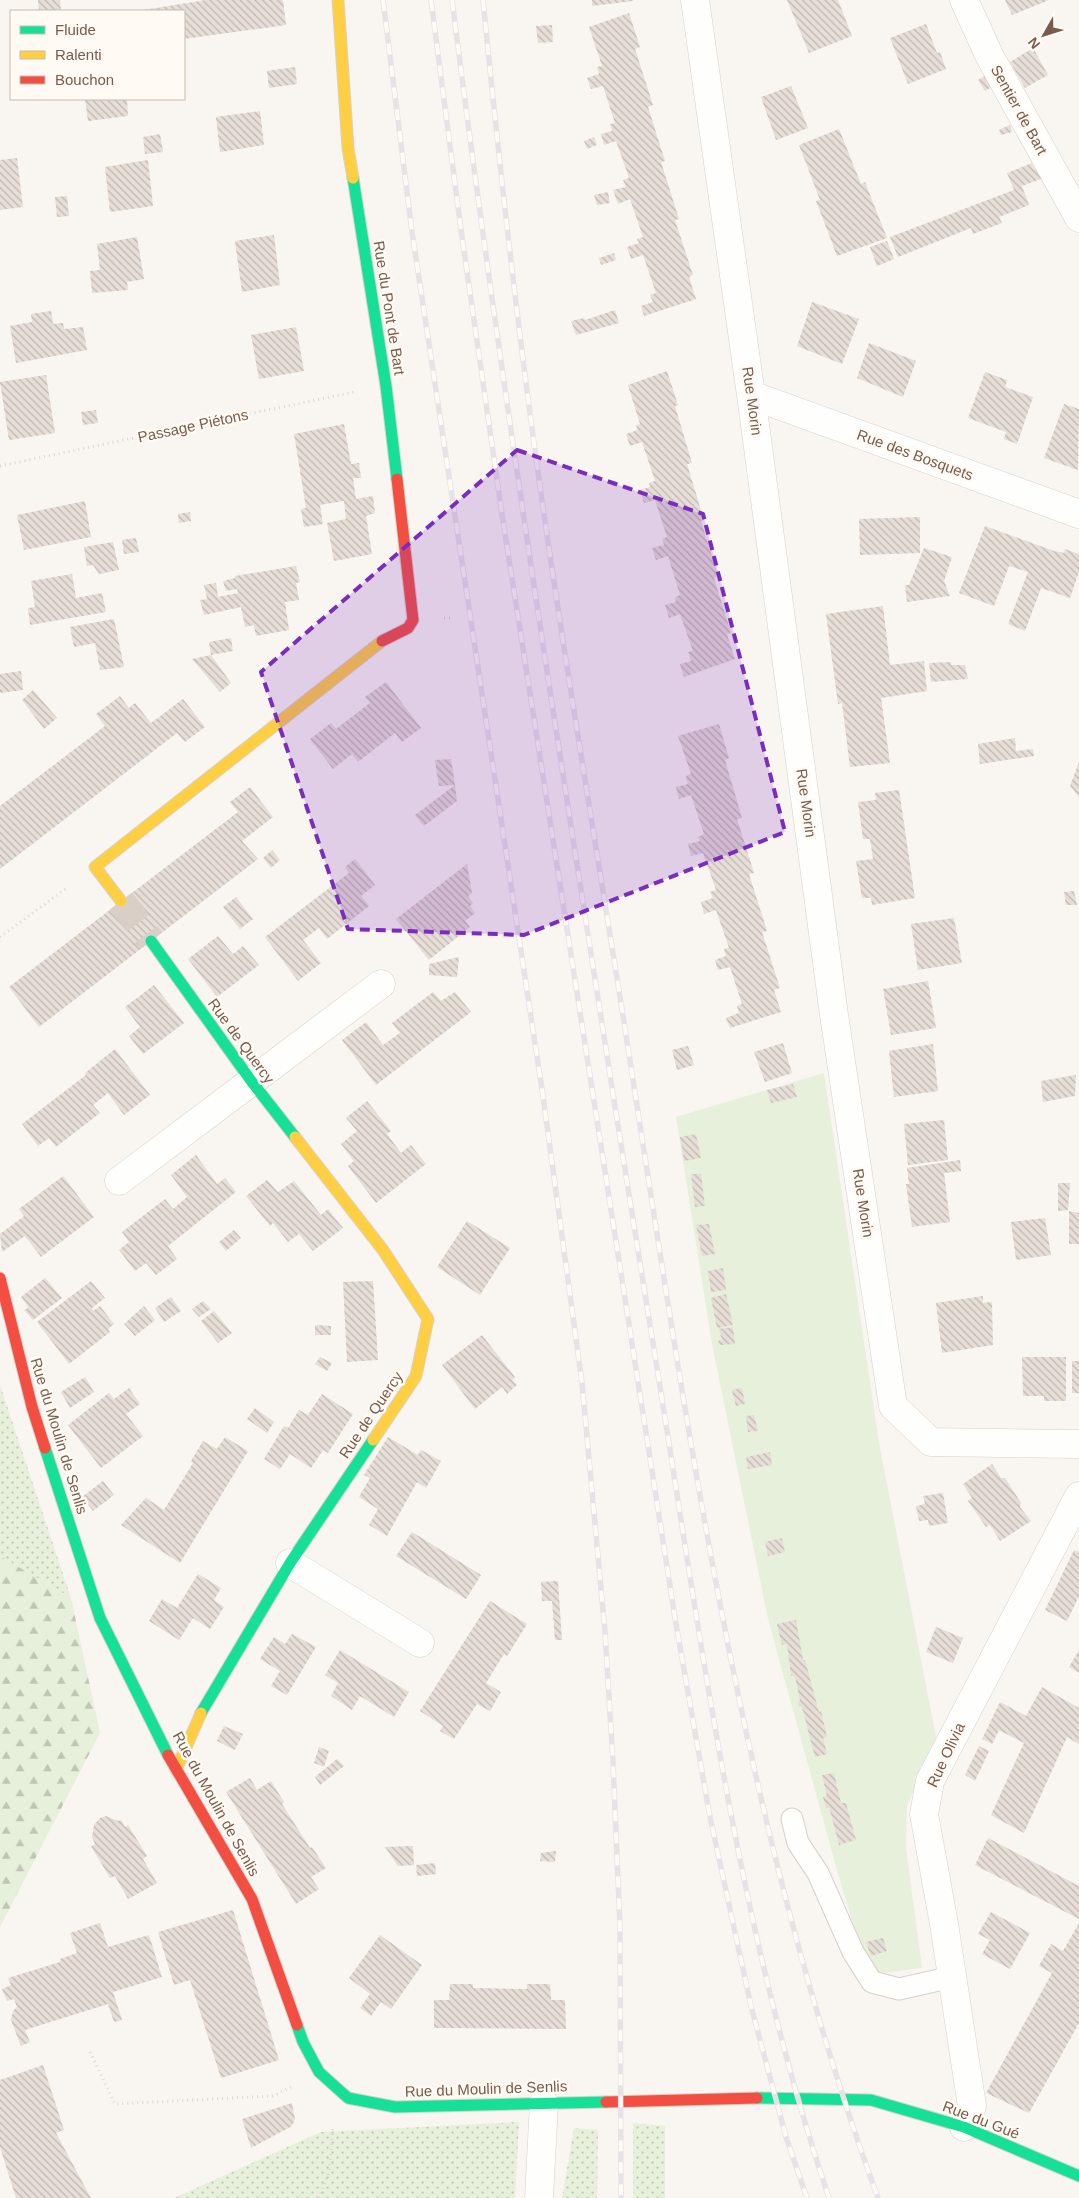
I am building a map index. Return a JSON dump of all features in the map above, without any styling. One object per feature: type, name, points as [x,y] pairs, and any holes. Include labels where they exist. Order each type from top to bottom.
[{"type":"street","name":"Rue du Pont de Bart","points":[[95,867],[381,641],[408,628],[413,620],[386,386],[348,148],[338,0]]},
{"type":"street","name":"Rue Morin","points":[[695,0],[751,395],[834,1015],[893,1406],[931,1442],[1079,1444]]},
{"type":"street","name":"Sentier de Bart","points":[[964,0],[989,55],[1079,218]]},
{"type":"street","name":"Rue des Bosquets","points":[[751,395],[1079,514]]},
{"type":"street","points":[[95,867],[121,901]]},
{"type":"street","name":"Rue de Quercy","points":[[151,942],[252,1082],[383,1250],[428,1319],[416,1376],[290,1563],[246,1634],[203,1708],[176,1770]]},
{"type":"street","points":[[119,1181],[381,984]]},
{"type":"street","name":"Rue du Moulin de Senlis","points":[[0,1278],[32,1407],[100,1618],[176,1770],[252,1899],[302,2042],[319,2072],[348,2098],[395,2107],[596,2102]]},
{"type":"street","name":"Rue Olivia","points":[[964,2127],[972,2106],[924,1814],[930,1781],[1079,1496]]},
{"type":"street","points":[[290,1563],[420,1643]]},
{"type":"street","name":"Rue du Gué","points":[[596,2102],[767,2098],[871,2100],[964,2127],[1079,2176]]},
{"type":"street","points":[[538,2198],[544,2103]]},
{"type":"lane","points":[[792,1819],[798,1843],[818,1873],[853,1952],[872,1982],[899,1989],[952,1977]]},
{"type":"path","name":"Passage Piétons","points":[[0,466],[386,386]]},
{"type":"path","points":[[0,937],[95,867]]},
{"type":"path","points":[[90,2052],[115,2104],[274,2096],[319,2072]]},
{"type":"path","points":[[319,2198],[329,2172],[332,2130],[348,2098]]},
{"type":"highlighted area","points":[[517,450],[703,514],[785,832],[524,935],[348,929],[261,672]]},
{"type":"green space","points":[[824,1073],[879,1443],[937,1742],[907,1805],[906,1848],[922,1968],[868,1975],[768,1619],[712,1344],[676,1117]]},
{"type":"green space","points":[[0,1385],[71,1598],[0,1556]]},
{"type":"green space","points":[[0,1556],[71,1598],[100,1733],[0,1927]]},
{"type":"green space","points":[[519,2122],[515,2198],[174,2198],[321,2132]]},
{"type":"green space","points":[[633,2123],[665,2126],[665,2198],[633,2198]]},
{"type":"green space","points":[[574,2128],[598,2130],[597,2198],[562,2198]]},
{"type":"building","points":[[38,0],[60,0],[61,10],[39,10]]},
{"type":"building","points":[[206,0],[283,0],[286,25],[185,39],[185,10],[143,10]]},
{"type":"building","points":[[592,0],[633,0],[633,1],[592,6]]},
{"type":"building","points":[[787,0],[838,0],[852,36],[809,53]]},
{"type":"building","points":[[1005,0],[1049,0],[1012,15]]},
{"type":"building","points":[[629,13],[640,47],[635,49],[653,105],[648,107],[665,161],[661,162],[679,219],[675,220],[693,275],[689,277],[696,299],[644,316],[641,306],[653,302],[650,295],[656,293],[643,255],[631,259],[627,247],[639,243],[637,239],[643,237],[630,199],[618,204],[613,190],[626,187],[623,180],[629,178],[616,141],[604,145],[601,134],[612,131],[610,124],[615,123],[603,86],[591,89],[587,78],[599,74],[597,67],[602,66],[589,27]]},
{"type":"building","points":[[926,24],[937,53],[940,52],[946,69],[908,84],[890,38]]},
{"type":"building","points":[[552,25],[553,42],[538,43],[536,26]]},
{"type":"building","points":[[1033,48],[1048,75],[1025,88],[1010,62]]},
{"type":"building","points":[[295,67],[297,84],[269,88],[267,71]]},
{"type":"building","points":[[988,74],[995,85],[985,91],[978,80]]},
{"type":"building","points":[[791,86],[808,128],[776,140],[761,97]]},
{"type":"building","points":[[85,100],[127,100],[128,116],[88,121]]},
{"type":"building","points":[[260,111],[264,145],[220,152],[216,117]]},
{"type":"building","points":[[1010,125],[1012,132],[1001,135],[999,130]]},
{"type":"building","points":[[839,129],[861,184],[865,182],[887,238],[837,256],[816,201],[820,200],[799,145]]},
{"type":"building","points":[[160,134],[163,152],[145,154],[143,137]]},
{"type":"building","points":[[594,137],[597,145],[587,149],[584,141]]},
{"type":"building","points":[[17,158],[23,207],[0,210],[0,160]]},
{"type":"building","points":[[148,160],[153,206],[110,212],[105,167]]},
{"type":"building","points":[[1032,163],[1034,169],[1040,166],[1046,177],[1022,186],[1029,205],[999,217],[1002,223],[973,234],[971,228],[898,257],[890,237],[1014,190],[1007,173]]},
{"type":"building","points":[[608,192],[610,203],[597,205],[594,195]]},
{"type":"building","points":[[67,196],[69,216],[57,217],[55,197]]},
{"type":"building","points":[[274,235],[280,285],[242,292],[235,241]]},
{"type":"building","points":[[137,237],[144,279],[127,282],[128,290],[92,293],[90,271],[100,270],[97,244]]},
{"type":"building","points":[[887,241],[894,259],[877,266],[870,247]]},
{"type":"building","points":[[614,253],[616,260],[601,265],[599,258]]},
{"type":"building","points":[[812,302],[859,319],[842,364],[797,346]]},
{"type":"building","points":[[615,310],[619,323],[576,335],[571,321],[584,318],[585,320]]},
{"type":"building","points":[[51,311],[53,324],[63,323],[64,329],[83,327],[87,350],[16,363],[10,326],[32,322],[31,314]]},
{"type":"building","points":[[296,327],[304,371],[259,379],[251,335]]},
{"type":"building","points":[[869,343],[916,361],[903,397],[857,378]]},
{"type":"building","points":[[667,371],[678,405],[675,406],[692,463],[687,464],[704,520],[701,521],[718,576],[714,578],[731,633],[727,634],[735,659],[684,677],[680,664],[691,661],[688,652],[693,651],[680,614],[669,618],[665,605],[676,602],[675,597],[680,595],[668,556],[656,560],[652,548],[664,545],[662,539],[667,537],[655,500],[644,503],[640,490],[650,487],[649,483],[655,481],[642,442],[630,446],[626,434],[638,430],[636,426],[640,424],[628,385]]},
{"type":"building","points":[[985,372],[1007,380],[1005,387],[1033,397],[1017,444],[1004,439],[1006,432],[968,418]]},
{"type":"building","points":[[46,375],[55,433],[9,440],[0,382]]},
{"type":"building","points":[[1064,404],[1079,409],[1078,470],[1044,458]]},
{"type":"building","points":[[96,410],[98,423],[83,425],[81,412]]},
{"type":"building","points":[[344,424],[351,464],[359,463],[361,478],[353,478],[356,499],[373,496],[375,513],[366,516],[372,554],[334,561],[327,523],[346,519],[344,501],[320,505],[323,524],[304,527],[301,509],[306,508],[294,434]]},
{"type":"building","points":[[85,501],[91,537],[24,550],[17,515]]},
{"type":"building","points":[[190,512],[191,521],[179,523],[178,514]]},
{"type":"building","points":[[920,517],[920,553],[860,555],[859,519]]},
{"type":"building","points":[[985,526],[1054,551],[1064,553],[1065,549],[1079,554],[1079,572],[1070,598],[1041,588],[1025,631],[1008,624],[1028,572],[1009,566],[994,606],[959,593]]},
{"type":"building","points":[[136,538],[139,552],[124,554],[122,540]]},
{"type":"building","points":[[113,542],[119,570],[99,574],[93,565],[87,566],[84,547]]},
{"type":"building","points":[[924,548],[952,557],[944,581],[950,596],[907,602],[905,585],[909,585]]},
{"type":"building","points":[[296,566],[300,582],[296,583],[299,600],[285,602],[289,630],[256,636],[254,625],[245,627],[241,607],[204,615],[200,600],[207,599],[204,585],[216,583],[218,597],[238,593],[237,589],[226,591],[223,581],[235,578],[235,576]]},
{"type":"building","points":[[72,574],[76,598],[102,593],[106,612],[30,625],[28,608],[35,607],[31,581]]},
{"type":"building","points":[[883,606],[890,665],[924,661],[927,691],[881,698],[890,763],[850,767],[842,703],[838,704],[826,614]]},
{"type":"building","points":[[114,619],[124,667],[100,670],[95,643],[74,647],[70,627]]},
{"type":"building","points":[[231,638],[233,651],[211,655],[209,642]]},
{"type":"building","points":[[211,655],[231,683],[220,692],[192,659]]},
{"type":"building","points":[[951,662],[951,665],[965,665],[968,679],[931,682],[929,663]]},
{"type":"building","points":[[21,671],[23,690],[0,693],[0,674]]},
{"type":"building","points":[[386,682],[421,728],[402,742],[395,733],[358,762],[352,754],[333,769],[310,739],[331,723],[336,729],[370,703],[365,697]]},
{"type":"building","points":[[33,690],[57,718],[44,729],[22,700]]},
{"type":"building","points":[[120,696],[129,708],[135,703],[151,723],[183,699],[205,727],[185,742],[177,733],[0,869],[0,806],[105,726],[96,714]]},
{"type":"building","points":[[719,724],[729,758],[725,760],[742,818],[737,819],[754,873],[749,874],[767,931],[762,932],[780,988],[774,990],[781,1012],[730,1028],[726,1018],[739,1013],[737,1006],[742,1004],[730,967],[718,970],[715,960],[726,956],[724,949],[729,948],[716,910],[704,914],[701,902],[713,898],[710,892],[716,890],[703,853],[691,856],[688,844],[700,841],[698,837],[704,834],[691,795],[679,799],[676,787],[688,784],[686,776],[691,774],[678,736]]},
{"type":"building","points":[[1015,738],[1016,751],[1033,749],[1034,756],[980,764],[978,744]]},
{"type":"building","points":[[451,759],[455,785],[439,786],[435,760]]},
{"type":"building","points":[[1079,762],[1079,797],[1070,786]]},
{"type":"building","points":[[455,785],[457,801],[424,826],[415,815]]},
{"type":"building","points":[[250,787],[273,817],[242,841],[258,859],[39,1027],[9,987],[238,812],[230,802]]},
{"type":"building","points":[[899,790],[915,898],[872,905],[871,898],[862,898],[856,861],[873,859],[870,839],[863,839],[858,802],[876,800],[875,793]]},
{"type":"building","points":[[272,850],[280,860],[271,868],[263,858]]},
{"type":"building","points":[[355,859],[375,885],[361,896],[369,906],[327,939],[319,928],[303,940],[321,963],[298,981],[265,937],[349,873],[345,867]]},
{"type":"building","points":[[467,864],[472,893],[468,896],[473,903],[470,906],[475,913],[465,921],[470,927],[429,960],[396,919]]},
{"type":"building","points":[[1074,891],[1077,905],[1066,905],[1064,892]]},
{"type":"building","points":[[236,897],[253,919],[240,929],[223,907]]},
{"type":"building","points":[[954,918],[962,963],[918,970],[911,924]]},
{"type":"building","points":[[218,936],[233,954],[243,946],[259,965],[217,997],[188,959]]},
{"type":"building","points":[[459,957],[457,977],[429,975],[429,964]]},
{"type":"building","points":[[928,981],[936,1028],[891,1035],[883,989]]},
{"type":"building","points":[[154,985],[184,1023],[143,1054],[129,1036],[140,1027],[125,1007]]},
{"type":"building","points":[[433,992],[441,1001],[455,992],[471,1012],[376,1085],[342,1040],[366,1022],[383,1045],[400,1033],[392,1023]]},
{"type":"building","points":[[783,1043],[792,1073],[765,1082],[754,1052]]},
{"type":"building","points":[[933,1044],[938,1091],[894,1097],[889,1051]]},
{"type":"building","points":[[688,1046],[694,1065],[677,1070],[672,1050]]},
{"type":"building","points":[[115,1049],[150,1095],[124,1115],[108,1093],[93,1105],[100,1113],[56,1147],[49,1138],[38,1146],[22,1124],[86,1075],[85,1073]]},
{"type":"building","points":[[1076,1075],[1075,1096],[1043,1102],[1041,1081]]},
{"type":"building","points":[[793,1084],[797,1097],[771,1103],[767,1090]]},
{"type":"building","points":[[367,1101],[391,1131],[387,1134],[401,1153],[411,1145],[426,1164],[376,1203],[348,1166],[354,1161],[341,1144],[357,1131],[346,1118]]},
{"type":"building","points":[[944,1120],[948,1160],[908,1165],[904,1124]]},
{"type":"building","points":[[696,1134],[701,1158],[684,1161],[680,1137]]},
{"type":"building","points":[[196,1155],[217,1184],[225,1178],[236,1192],[168,1246],[177,1259],[156,1275],[146,1263],[135,1271],[119,1250],[129,1242],[122,1232],[165,1199],[173,1209],[187,1197],[171,1175]]},
{"type":"building","points":[[960,1160],[961,1171],[944,1173],[950,1222],[912,1227],[906,1184],[909,1184],[907,1168]]},
{"type":"building","points":[[691,1174],[701,1174],[705,1206],[695,1207]]},
{"type":"building","points":[[63,1176],[94,1217],[41,1257],[25,1236],[2,1252],[0,1234],[24,1216],[19,1209]]},
{"type":"building","points":[[267,1180],[278,1192],[294,1181],[321,1215],[328,1209],[343,1228],[313,1251],[299,1234],[288,1242],[273,1223],[270,1226],[246,1196]]},
{"type":"building","points":[[1058,1183],[1070,1183],[1068,1210],[1058,1211]]},
{"type":"building","points":[[1069,1211],[1079,1213],[1079,1244],[1069,1244]]},
{"type":"building","points":[[1045,1218],[1051,1255],[1016,1260],[1011,1222]]},
{"type":"building","points":[[467,1221],[510,1248],[480,1295],[437,1267]]},
{"type":"building","points":[[709,1224],[715,1254],[702,1256],[696,1225]]},
{"type":"building","points":[[234,1230],[241,1238],[226,1251],[219,1242]]},
{"type":"building","points":[[723,1268],[726,1290],[711,1292],[708,1271]]},
{"type":"building","points":[[45,1278],[62,1298],[33,1320],[24,1310],[28,1308],[21,1297]]},
{"type":"building","points":[[91,1281],[105,1298],[92,1308],[93,1311],[100,1306],[114,1324],[108,1329],[110,1332],[69,1364],[37,1322]]},
{"type":"building","points":[[373,1281],[378,1360],[347,1362],[343,1282]]},
{"type":"building","points":[[726,1294],[733,1325],[717,1328],[711,1298]]},
{"type":"building","points":[[983,1296],[983,1303],[992,1302],[993,1345],[942,1353],[936,1303]]},
{"type":"building","points":[[171,1297],[181,1311],[164,1322],[155,1308]]},
{"type":"building","points":[[203,1301],[211,1309],[199,1317],[192,1309]]},
{"type":"building","points":[[144,1306],[155,1320],[135,1336],[124,1324]]},
{"type":"building","points":[[214,1311],[232,1333],[218,1343],[201,1321]]},
{"type":"building","points":[[315,1325],[331,1326],[331,1335],[315,1335]]},
{"type":"building","points":[[733,1327],[735,1344],[720,1345],[718,1341],[722,1340],[719,1329]]},
{"type":"building","points":[[482,1335],[515,1377],[512,1380],[517,1385],[507,1394],[502,1387],[475,1409],[442,1365]]},
{"type":"building","points":[[320,1357],[332,1363],[327,1371],[315,1364]]},
{"type":"building","points":[[1022,1357],[1066,1357],[1066,1401],[1044,1401],[1044,1396],[1023,1396]]},
{"type":"building","points":[[1072,1361],[1079,1361],[1079,1393],[1072,1393]]},
{"type":"building","points":[[85,1377],[94,1392],[70,1408],[61,1392]]},
{"type":"building","points":[[129,1388],[140,1404],[126,1414],[143,1436],[101,1468],[68,1425],[109,1393],[114,1399]]},
{"type":"building","points":[[742,1388],[745,1404],[736,1406],[732,1390]]},
{"type":"building","points":[[322,1394],[353,1414],[328,1453],[323,1450],[311,1468],[290,1454],[280,1469],[264,1459],[284,1426],[288,1428],[299,1410],[308,1415]]},
{"type":"building","points":[[255,1408],[274,1422],[267,1433],[247,1419]]},
{"type":"building","points":[[754,1415],[758,1431],[748,1432],[746,1416]]},
{"type":"building","points":[[225,1437],[248,1451],[180,1563],[121,1525],[146,1498],[164,1510],[193,1463],[191,1461],[203,1441],[217,1449]]},
{"type":"building","points":[[388,1437],[418,1455],[421,1450],[441,1461],[426,1488],[417,1482],[387,1536],[369,1525],[378,1509],[359,1497],[370,1478],[364,1475]]},
{"type":"building","points":[[770,1452],[772,1465],[748,1469],[746,1457]]},
{"type":"building","points":[[992,1464],[1001,1478],[1005,1478],[1021,1503],[1020,1507],[1031,1521],[1000,1541],[990,1525],[986,1527],[968,1501],[972,1498],[963,1484]]},
{"type":"building","points":[[103,1481],[114,1495],[93,1511],[82,1497]]},
{"type":"building","points":[[943,1493],[948,1523],[929,1526],[928,1520],[919,1521],[916,1506],[925,1504],[923,1496]]},
{"type":"building","points":[[412,1532],[481,1575],[466,1599],[396,1556]]},
{"type":"building","points":[[782,1538],[785,1552],[768,1556],[765,1542]]},
{"type":"building","points":[[1074,1550],[1079,1552],[1079,1596],[1067,1621],[1045,1610]]},
{"type":"building","points":[[198,1574],[221,1588],[214,1600],[224,1607],[210,1629],[193,1618],[179,1640],[149,1621],[162,1599],[177,1608]]},
{"type":"building","points":[[558,1581],[562,1640],[555,1640],[552,1601],[542,1601],[541,1582]]},
{"type":"building","points":[[490,1601],[527,1624],[507,1656],[504,1654],[486,1683],[501,1692],[490,1711],[477,1704],[454,1739],[440,1731],[443,1726],[420,1711]]},
{"type":"building","points":[[796,1620],[803,1660],[805,1660],[819,1712],[821,1711],[827,1737],[823,1738],[827,1754],[815,1757],[802,1707],[799,1706],[798,1702],[800,1701],[796,1681],[794,1676],[791,1676],[787,1644],[782,1645],[777,1624]]},
{"type":"building","points":[[936,1627],[963,1638],[953,1663],[926,1652]]},
{"type":"building","points":[[292,1634],[316,1647],[287,1695],[271,1686],[280,1671],[260,1659],[274,1637],[285,1644]]},
{"type":"building","points":[[340,1650],[409,1692],[394,1717],[360,1696],[352,1710],[331,1696],[338,1683],[325,1675]]},
{"type":"building","points":[[1079,1650],[1079,1673],[1069,1667]]},
{"type":"building","points":[[1042,1687],[1079,1708],[1079,1744],[1067,1737],[1024,1833],[991,1815],[1024,1743],[999,1730],[992,1744],[982,1739],[1000,1702],[1026,1716]]},
{"type":"building","points":[[224,1726],[243,1734],[235,1750],[217,1741]]},
{"type":"building","points":[[979,1746],[989,1751],[975,1781],[965,1775]]},
{"type":"building","points":[[319,1747],[329,1751],[324,1767],[314,1763]]},
{"type":"building","points":[[337,1759],[344,1766],[320,1785],[315,1777]]},
{"type":"building","points":[[834,1773],[841,1803],[846,1803],[856,1840],[839,1845],[829,1807],[826,1808],[823,1797],[827,1796],[822,1775]]},
{"type":"building","points":[[250,1778],[257,1790],[271,1781],[284,1802],[282,1804],[310,1848],[312,1847],[326,1868],[311,1877],[319,1889],[296,1904],[226,1792]]},
{"type":"building","points":[[106,1816],[118,1821],[121,1820],[125,1827],[128,1825],[147,1856],[143,1859],[157,1883],[128,1899],[115,1876],[110,1878],[91,1846],[95,1844],[92,1837],[94,1825],[100,1818]]},
{"type":"building","points":[[988,1838],[1079,1886],[1079,1919],[975,1865]]},
{"type":"building","points":[[413,1846],[414,1865],[398,1866],[385,1847]]},
{"type":"building","points":[[556,1851],[555,1862],[540,1861],[541,1853]]},
{"type":"building","points":[[435,1863],[436,1874],[417,1876],[416,1865]]},
{"type":"building","points":[[233,1910],[279,2060],[221,2078],[190,1980],[174,1985],[158,1932]]},
{"type":"building","points":[[991,1912],[1030,1933],[1010,1969],[982,1954],[990,1940],[978,1934]]},
{"type":"building","points":[[100,1923],[108,1947],[149,1935],[162,1977],[113,1992],[122,2020],[114,2022],[108,2004],[25,2030],[30,2042],[21,2046],[11,2020],[13,2011],[17,2007],[14,1999],[7,2001],[2,1989],[11,1985],[8,1978],[60,1962],[60,1959],[77,1953],[70,1933]]},
{"type":"building","points":[[1079,1923],[1079,2023],[1029,2113],[986,2093],[1052,1973],[1039,1966],[1051,1944],[1063,1951]]},
{"type":"building","points":[[380,1935],[422,1965],[391,2009],[381,2002],[371,2016],[360,2008],[370,1994],[349,1978]]},
{"type":"building","points":[[883,1938],[887,1951],[871,1956],[866,1942]]},
{"type":"building","points":[[450,1984],[473,1984],[473,1988],[527,1989],[527,1984],[550,1984],[551,2000],[565,2000],[566,2029],[434,2028],[434,2000],[449,2000]]},
{"type":"building","points":[[43,2065],[64,2130],[56,2133],[91,2198],[16,2198],[0,2147],[0,2080]]},
{"type":"building","points":[[292,2103],[295,2119],[292,2126],[251,2148],[242,2119]]},
{"type":"tunnel","points":[[121,901],[151,941]]},
{"type":"railway","points":[[383,0],[412,232],[543,1096],[582,1383],[605,1632],[613,1762],[620,1926],[621,2198]]},
{"type":"railway","points":[[431,0],[461,230],[503,521],[676,1624],[710,1817],[751,2006],[786,2137],[807,2198]]},
{"type":"railway","points":[[452,0],[496,329],[528,548],[703,1659],[722,1768],[768,1985],[796,2092],[829,2198]]},
{"type":"railway","points":[[483,0],[510,257],[544,514],[655,1222],[702,1505],[728,1645],[758,1785],[792,1924],[832,2062],[878,2198]]},
{"type":"traffic: fast","points":[[353,178],[386,386],[397,479]]},
{"type":"traffic: fast","points":[[151,941],[252,1082],[295,1137]]},
{"type":"traffic: fast","points":[[201,1713],[290,1563],[373,1440]]},
{"type":"traffic: fast","points":[[45,1448],[100,1618],[168,1755]]},
{"type":"traffic: fast","points":[[297,2025],[303,2042],[319,2072],[348,2098],[395,2107],[606,2102]]},
{"type":"traffic: fast","points":[[757,2098],[871,2100],[964,2127],[1079,2176]]},
{"type":"traffic: slow","points":[[338,0],[348,148],[353,178]]},
{"type":"traffic: slow","points":[[121,901],[95,867],[382,641]]},
{"type":"traffic: slow","points":[[295,1137],[383,1250],[428,1319],[416,1376],[373,1440]]},
{"type":"traffic: slow","points":[[176,1770],[201,1713]]},
{"type":"traffic: jam","points":[[382,641],[408,628],[413,620],[397,479]]},
{"type":"traffic: jam","points":[[0,1278],[32,1407],[45,1448]]},
{"type":"traffic: jam","points":[[168,1755],[252,1899],[297,2025]]},
{"type":"traffic: jam","points":[[606,2102],[757,2098]]}]
